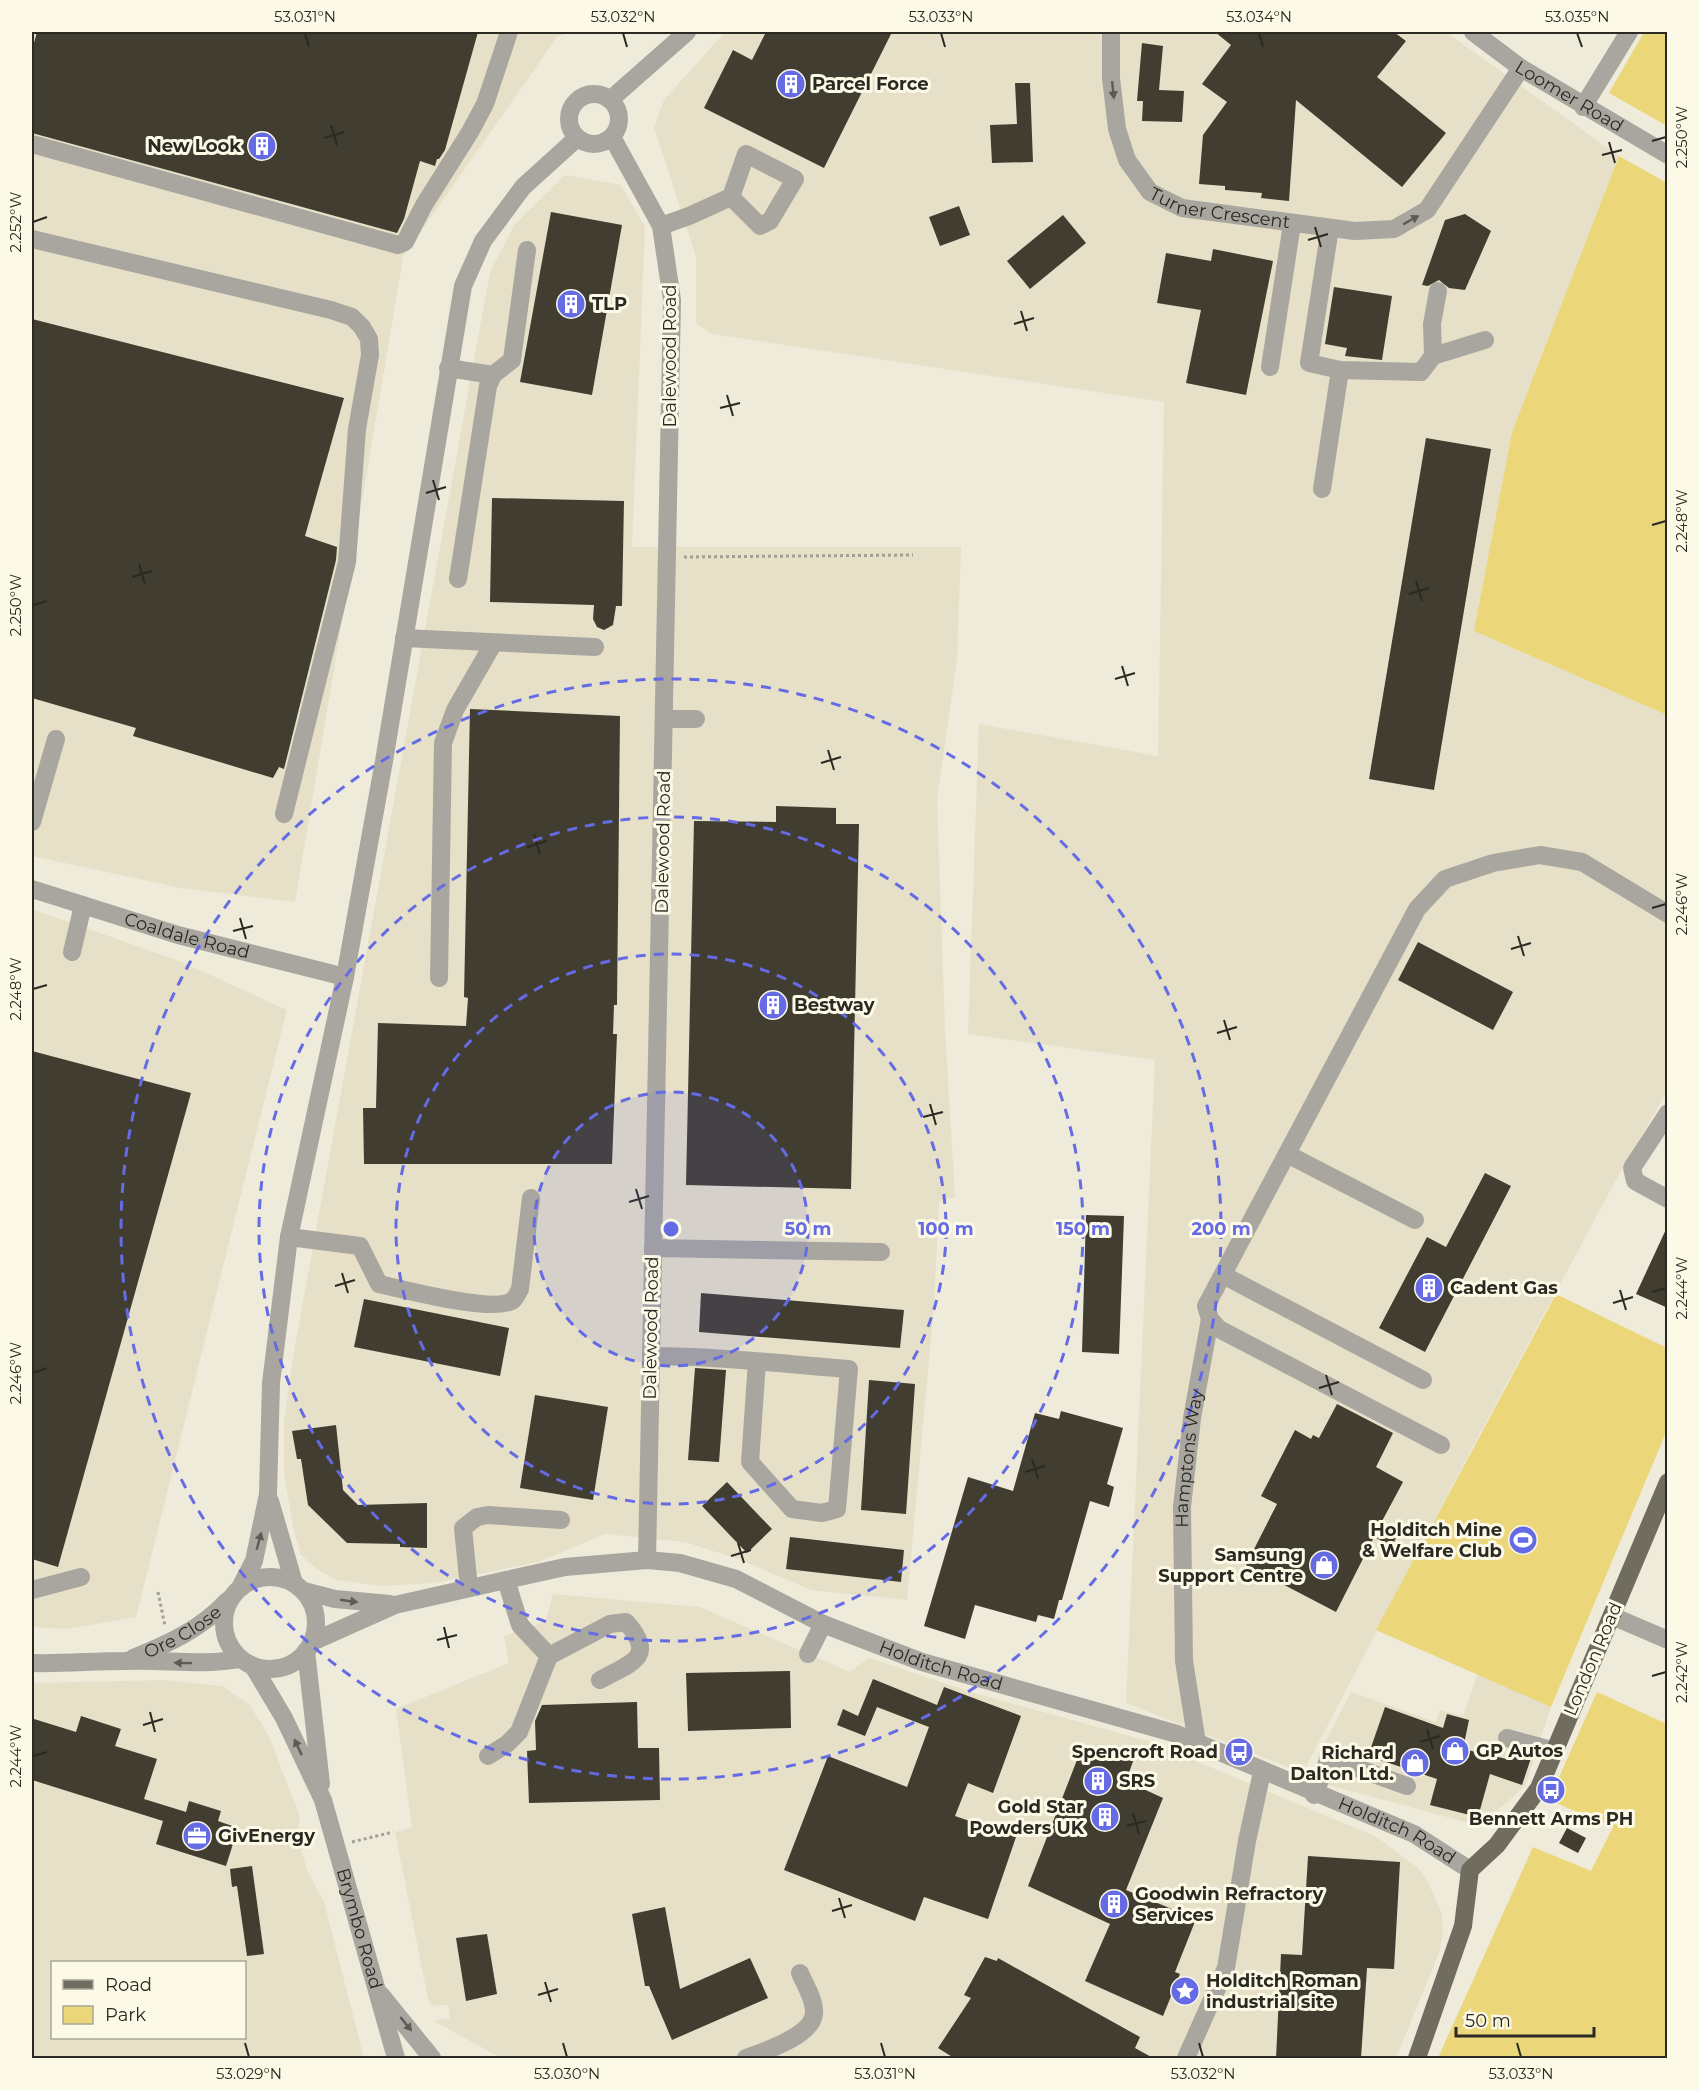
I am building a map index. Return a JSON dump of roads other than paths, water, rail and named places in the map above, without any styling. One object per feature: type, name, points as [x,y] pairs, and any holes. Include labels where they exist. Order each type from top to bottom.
[{"type":"main road","name":"London Road","points":[[1470,1870],[1497,1845],[1539,1788],[1668,1482]]},
{"type":"main road","points":[[1417,2058],[1463,1926],[1470,1870]]},
{"type":"street","points":[[32,144],[398,245],[405,242],[424,205],[480,113],[509,32]]},
{"type":"street","points":[[611,99],[687,32]]},
{"type":"street","name":"Turner Crescent","points":[[1111,32],[1111,78],[1117,129],[1127,160],[1150,192],[1182,208],[1292,224],[1374,232],[1394,229],[1428,210],[1521,68]]},
{"type":"street","name":"Loomer Road","points":[[1473,32],[1521,68],[1583,107],[1668,155]]},
{"type":"street","points":[[1583,107],[1629,32]]},
{"type":"street","points":[[597,93],[611,99],[620,114],[620,123],[612,137],[599,144],[591,144],[577,138],[569,122],[573,104],[585,95],[597,93]]},
{"type":"street","name":"Dalewood Road","points":[[612,137],[661,226],[672,300],[647,1560]]},
{"type":"street","points":[[268,1494],[299,1587],[315,1612],[315,1630],[309,1647],[291,1664],[279,1668],[247,1662],[228,1642],[223,1627],[225,1609],[254,1561],[268,1494],[271,1383],[289,1237],[345,977],[463,286],[483,242],[523,187],[577,138]]},
{"type":"street","points":[[661,226],[689,216],[730,196]]},
{"type":"street","points":[[1270,367],[1292,224]]},
{"type":"street","points":[[1330,228],[1309,363],[1340,370],[1421,372],[1433,356],[1485,340]]},
{"type":"street","points":[[32,239],[331,310],[352,317],[369,339],[370,355],[357,429],[347,562],[284,814]]},
{"type":"street","points":[[459,579],[488,386],[493,375],[512,360],[526,250]]},
{"type":"street","points":[[1433,356],[1432,324],[1438,291]]},
{"type":"street","points":[[448,368],[493,375]]},
{"type":"street","points":[[1322,489],[1340,370]]},
{"type":"street","points":[[404,638],[493,644],[595,647]]},
{"type":"street","points":[[439,978],[443,743],[455,710],[493,644]]},
{"type":"street","points":[[665,719],[696,719]]},
{"type":"street","points":[[32,822],[56,739]]},
{"type":"street","name":"Hamptons Way","points":[[1197,1743],[1184,1661],[1182,1507],[1192,1418],[1209,1319],[1206,1306],[1418,909],[1444,879],[1493,863],[1540,855],[1582,862],[1668,914]]},
{"type":"street","name":"Coaldale Road","points":[[32,890],[178,935],[345,977]]},
{"type":"street","points":[[72,952],[83,905]]},
{"type":"street","points":[[1668,1113],[1632,1168],[1635,1181],[1668,1199]]},
{"type":"street","points":[[1287,1154],[1416,1220]]},
{"type":"street","points":[[289,1237],[360,1246],[380,1284],[471,1303],[502,1305],[513,1300],[520,1288],[531,1198]]},
{"type":"street","points":[[652,1248],[881,1252]]},
{"type":"street","points":[[1223,1275],[1423,1380]]},
{"type":"street","points":[[1209,1319],[1219,1329],[1441,1445]]},
{"type":"street","points":[[651,1356],[757,1362],[849,1369],[837,1509],[822,1513],[792,1509],[750,1462],[757,1362]]},
{"type":"street","points":[[469,1588],[463,1528],[477,1517],[488,1515],[561,1520]]},
{"type":"street","name":"Holditch Road","points":[[309,1647],[395,1605],[469,1588],[566,1567],[647,1560],[680,1563],[736,1579],[823,1624],[922,1662],[1177,1734],[1314,1795],[1414,1834],[1470,1870]]},
{"type":"street","points":[[236,1591],[265,1576],[280,1578],[299,1587]]},
{"type":"street","points":[[32,1590],[81,1577]]},
{"type":"street","points":[[506,1580],[520,1625],[549,1656]]},
{"type":"street","name":"Holditch Road","points":[[299,1587],[361,1603],[395,1605]]},
{"type":"street","name":"Ore Close","points":[[126,1660],[168,1644],[212,1618],[236,1591]]},
{"type":"street","points":[[1612,1616],[1668,1640]]},
{"type":"street","points":[[488,1756],[507,1744],[519,1732],[549,1656],[609,1624],[626,1622],[641,1645],[641,1654],[636,1660],[600,1680]]},
{"type":"street","points":[[808,1654],[823,1624]]},
{"type":"street","name":"Brymbo Road","points":[[309,1647],[322,1800]]},
{"type":"street","name":"Ore Close","points":[[32,1663],[67,1664],[126,1660],[247,1662]]},
{"type":"street","name":"Brymbo Road","points":[[247,1662],[284,1718],[322,1800],[396,2058]]},
{"type":"street","points":[[1508,1738],[1554,1751]]},
{"type":"street","points":[[1314,1795],[1329,1758],[1407,1786]]},
{"type":"street","points":[[1186,2058],[1226,1968],[1247,1841],[1262,1772]]},
{"type":"street","points":[[746,2058],[801,2034],[811,2025],[813,2006],[800,1973]]},
{"type":"street","points":[[377,1991],[432,2058]]},
{"type":"place","name":"Parcel Force","points":[[791,84]]},
{"type":"place","name":"New Look","points":[[262,146]]},
{"type":"place","name":"TLP","points":[[571,304]]},
{"type":"place","name":"Bestway","points":[[773,1005]]},
{"type":"place","name":"Cadent Gas","points":[[1429,1288]]},
{"type":"place","name":"Holditch Mine & Welfare Club","points":[[1523,1540]]},
{"type":"place","name":"Samsung Support Centre","points":[[1324,1565]]},
{"type":"place","name":"GP Autos","points":[[1455,1751]]},
{"type":"place","name":"Spencroft Road","points":[[1239,1752]]},
{"type":"place","name":"Richard Dalton Ltd.","points":[[1415,1763]]},
{"type":"place","name":"SRS","points":[[1098,1781]]},
{"type":"place","name":"Bennett Arms PH","points":[[1551,1790]]},
{"type":"place","name":"Gold Star Powders UK","points":[[1105,1817]]},
{"type":"place","name":"GivEnergy","points":[[197,1836]]},
{"type":"place","name":"Goodwin Refractory Services","points":[[1114,1904]]},
{"type":"place","name":"Holditch Roman industrial site","points":[[1185,1991]]}]
